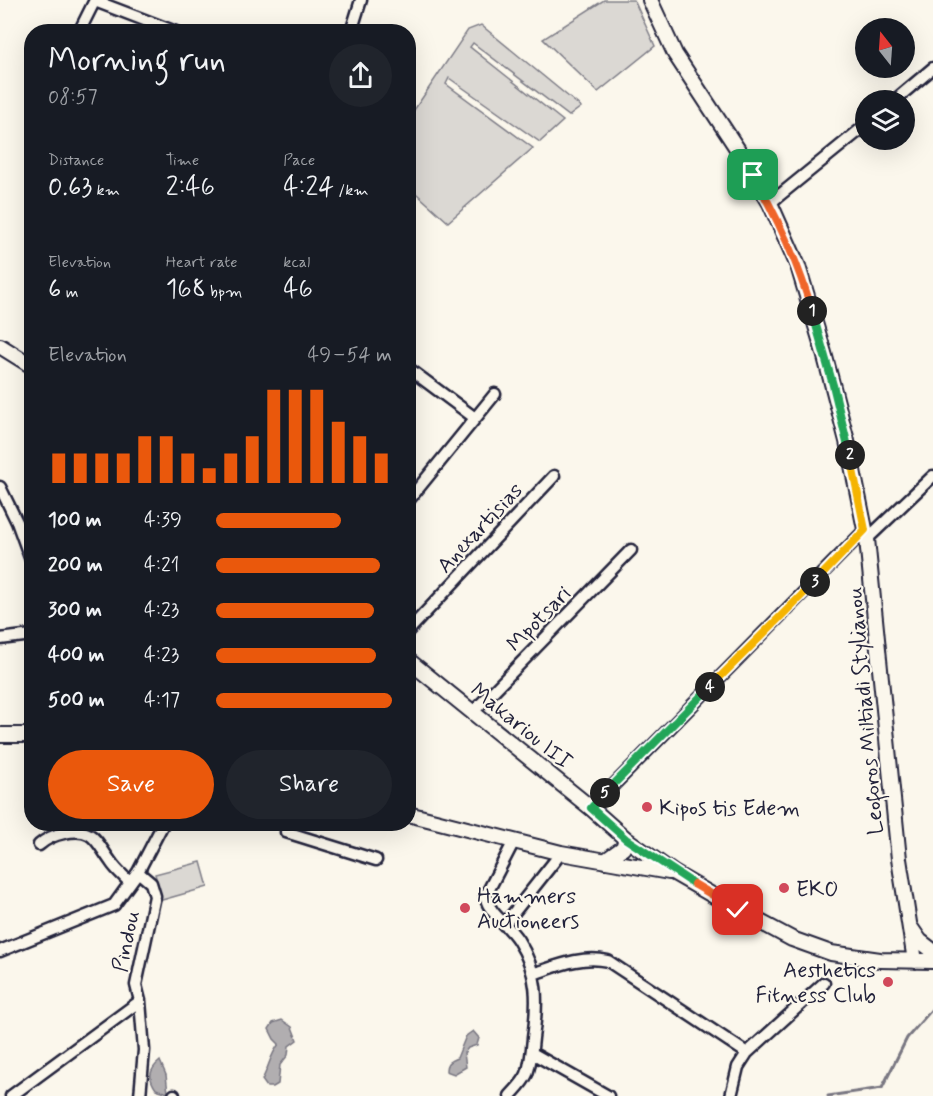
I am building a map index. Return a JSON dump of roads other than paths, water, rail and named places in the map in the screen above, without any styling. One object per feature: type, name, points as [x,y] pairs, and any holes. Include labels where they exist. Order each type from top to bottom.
[{"type":"main road","name":"Leoforos Miltiadi Stylianou","points":[[651,2],[681,63],[770,203],[798,266],[818,331],[847,441],[866,535],[899,860],[915,961]]},
{"type":"main road","points":[[0,346],[24,361]]},
{"type":"main road","name":"Makariou III","points":[[416,666],[626,839],[674,873],[754,919],[792,939],[831,953],[880,960],[933,961]]},
{"type":"main road","points":[[0,735],[24,735]]},
{"type":"main road","points":[[416,816],[561,853],[674,873]]},
{"type":"main road","points":[[605,861],[623,848],[626,839]]},
{"type":"main road","points":[[909,924],[920,941],[933,951]]},
{"type":"main road","points":[[880,960],[900,950],[909,924]]},
{"type":"street","points":[[354,24],[361,0]]},
{"type":"street","points":[[83,24],[95,1],[155,24]]},
{"type":"street","points":[[907,90],[933,68]]},
{"type":"street","points":[[770,203],[855,134]]},
{"type":"street","points":[[416,374],[476,418]]},
{"type":"street","points":[[416,491],[495,394]]},
{"type":"street","name":"Anexartisias","points":[[416,623],[554,476]]},
{"type":"street","points":[[591,808],[866,535],[933,476]]},
{"type":"street","points":[[0,487],[18,522],[24,540]]},
{"type":"street","name":"Mpotsari","points":[[473,712],[631,550]]},
{"type":"street","points":[[0,639],[24,636]]},
{"type":"street","points":[[39,845],[57,834],[71,831]]},
{"type":"street","points":[[85,831],[93,836],[112,864],[130,883]]},
{"type":"street","points":[[0,951],[107,909],[119,899],[138,872],[159,831]]},
{"type":"street","points":[[286,831],[376,860]]},
{"type":"street","points":[[510,1096],[527,1074],[532,1053],[537,997],[533,974],[518,939],[489,907],[486,897],[514,841]]},
{"type":"street","points":[[504,925],[561,853]]},
{"type":"street","name":"Pindou","points":[[138,872],[151,883],[155,896],[136,985],[140,1001],[144,1050],[140,1096]]},
{"type":"street","points":[[533,974],[582,959],[608,961],[747,1053]]},
{"type":"street","points":[[731,1096],[738,1067],[747,1053],[824,983]]},
{"type":"street","points":[[11,1096],[140,1001]]},
{"type":"street","points":[[532,1053],[608,1096]]},
{"type":"waterway","points":[[828,1096],[882,1088],[907,1038],[933,1008]]},
{"type":"place","name":"Kipos tis Edem","points":[[647,807]]},
{"type":"place","name":"EKO","points":[[784,888]]},
{"type":"place","name":"Hammers Auctioneers","points":[[465,908]]},
{"type":"place","name":"Aesthetics Fitness Club","points":[[888,982]]}]
